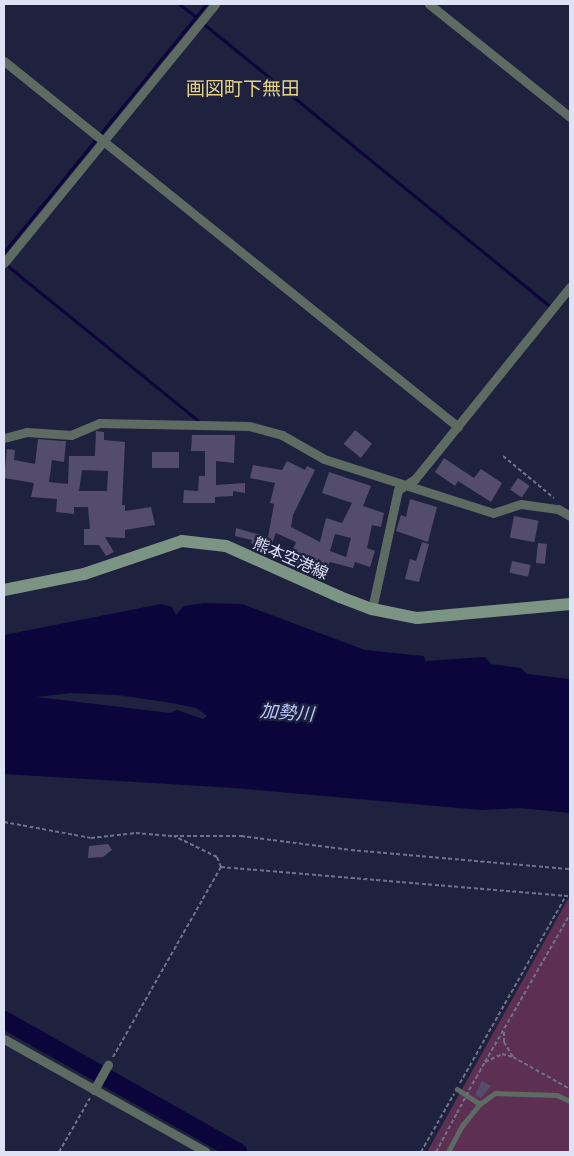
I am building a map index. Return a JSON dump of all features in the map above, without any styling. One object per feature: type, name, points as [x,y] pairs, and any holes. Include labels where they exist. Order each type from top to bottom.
[{"type":"main road","name":"熊本空港線","points":[[4,590],[84,574],[182,541],[226,546],[295,579],[372,609],[417,618],[570,604]]},
{"type":"street","points":[[4,263],[215,4]]},
{"type":"street","points":[[429,4],[570,117]]},
{"type":"street","points":[[4,61],[458,427]]},
{"type":"street","points":[[372,609],[398,490],[415,479],[570,287]]},
{"type":"street","points":[[4,438],[28,432],[72,435],[99,423],[249,426],[282,435],[324,459],[492,513],[521,504],[558,510],[570,516]]},
{"type":"street","points":[[4,1039],[95,1088],[206,1152]]},
{"type":"street","points":[[95,1088],[108,1065]]},
{"type":"lane","points":[[457,1089],[480,1104]]},
{"type":"lane","points":[[448,1152],[462,1126],[480,1104],[494,1093],[557,1094],[570,1101]]},
{"type":"path","points":[[503,456],[554,498],[558,510]]},
{"type":"path","points":[[4,822],[91,838],[136,833],[174,836],[241,836],[351,850],[570,869]]},
{"type":"path","points":[[174,836],[217,857],[221,867]]},
{"type":"path","points":[[221,867],[570,896]]},
{"type":"path","points":[[108,1065],[221,867]]},
{"type":"path","points":[[421,1152],[566,896]]},
{"type":"path","points":[[436,1152],[570,914]]},
{"type":"path","points":[[503,1030],[504,1042],[513,1057]]},
{"type":"path","points":[[485,1062],[502,1054],[513,1057],[570,1088]]},
{"type":"path","points":[[59,1152],[95,1088]]},
{"type":"shaded area","points":[[568,899],[570,899],[570,1152],[427,1152]]},
{"type":"water","name":"加勢川","points":[[204,603],[242,604],[365,650],[424,656],[425,661],[485,657],[491,664],[521,668],[527,674],[570,679],[570,813],[519,808],[481,810],[234,788],[4,774],[4,635],[161,604],[172,607],[176,615],[184,606]],"holes":[[[70,693],[117,695],[196,708],[207,716],[203,719],[177,710],[170,713],[37,697]]]},
{"type":"building","points":[[355,430],[372,444],[361,458],[344,444]]},
{"type":"building","points":[[96,431],[104,432],[104,440],[125,442],[122,505],[125,505],[125,511],[151,507],[155,525],[125,530],[125,538],[105,537],[114,552],[106,556],[99,545],[84,545],[84,529],[90,529],[88,507],[74,507],[74,514],[56,512],[57,499],[31,497],[34,483],[4,478],[7,449],[15,450],[14,460],[35,464],[38,439],[66,441],[64,462],[52,460],[49,482],[68,484],[69,456],[95,456]],"holes":[[[82,470],[108,471],[107,491],[79,491]]]},
{"type":"building","points":[[192,435],[235,435],[234,463],[216,461],[216,485],[245,483],[245,493],[233,491],[233,496],[215,497],[215,503],[183,503],[184,490],[198,491],[199,476],[205,476],[205,451],[191,451]]},
{"type":"building","points":[[152,452],[179,452],[179,468],[152,468]]},
{"type":"building","points":[[444,458],[474,478],[481,469],[502,483],[491,502],[458,481],[455,486],[435,472]]},
{"type":"building","points":[[287,461],[305,470],[307,466],[315,470],[293,515],[291,527],[320,542],[326,518],[342,523],[352,503],[322,493],[329,472],[371,486],[363,506],[384,513],[381,527],[372,525],[367,548],[375,551],[370,567],[355,562],[353,568],[330,562],[321,580],[287,564],[296,542],[276,533],[269,551],[251,543],[252,540],[235,536],[236,528],[268,537],[274,504],[270,503],[275,483],[250,478],[253,465],[282,470]],"holes":[[[335,534],[351,538],[346,557],[330,551]]]},
{"type":"building","points":[[518,478],[530,486],[522,497],[510,490]]},
{"type":"building","points":[[410,499],[437,507],[428,542],[396,531],[401,515],[406,517]]},
{"type":"building","points":[[514,516],[539,521],[534,542],[510,538]]},
{"type":"building","points":[[422,542],[429,544],[419,582],[405,579],[410,559],[416,561]]},
{"type":"building","points":[[538,543],[547,544],[545,564],[536,563]]},
{"type":"building","points":[[512,561],[531,565],[528,577],[510,573]]},
{"type":"building","points":[[108,844],[112,850],[103,857],[88,858],[89,846]]},
{"type":"building","points":[[482,1081],[491,1086],[481,1098],[475,1095]]},
{"type":"waterway","points":[[179,4],[196,17]]},
{"type":"waterway","points":[[4,252],[206,4]]},
{"type":"waterway","points":[[205,25],[550,306]]},
{"type":"waterway","points":[[4,263],[201,423]]},
{"type":"waterway","points":[[4,1020],[238,1152]]},
{"type":"district","name":"画図町下無田","points":[[243,89]]}]
